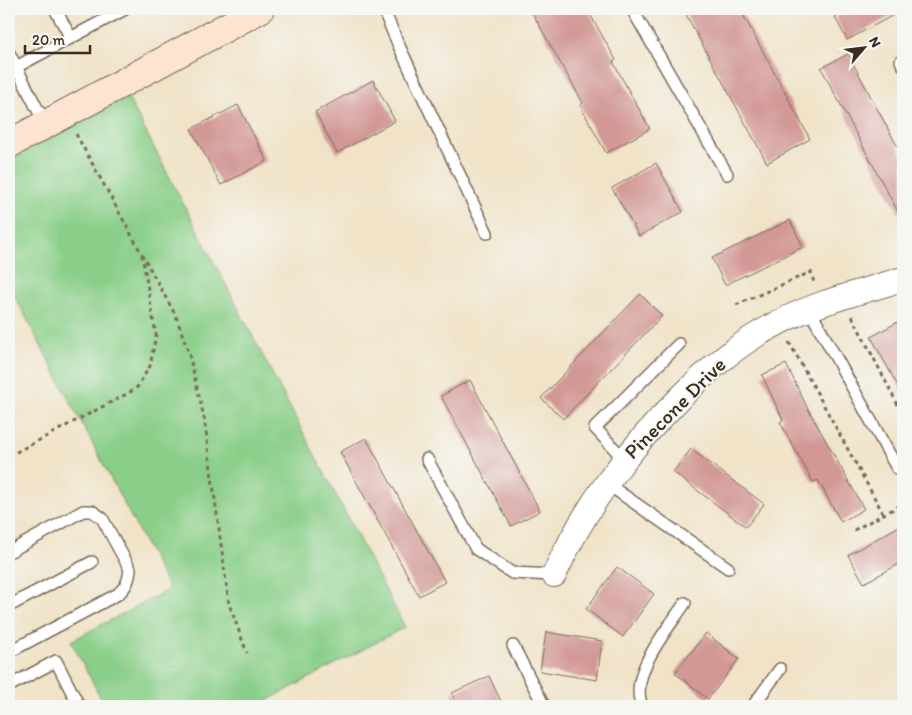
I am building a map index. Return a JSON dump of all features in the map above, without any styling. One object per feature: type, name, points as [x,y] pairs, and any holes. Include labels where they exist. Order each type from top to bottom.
[{"type":"main road","points":[[9,144],[260,9]]},
{"type":"street","name":"Pinecone Drive","points":[[554,575],[580,523],[624,459],[651,427],[722,358],[759,333],[784,332],[814,317],[820,303],[903,279]]},
{"type":"lane","points":[[55,9],[71,38]]},
{"type":"lane","points":[[16,67],[125,9]]},
{"type":"lane","points":[[383,9],[488,233]]},
{"type":"lane","points":[[632,9],[727,174]]},
{"type":"lane","points":[[9,53],[16,67],[55,119]]},
{"type":"lane","points":[[814,317],[897,468]]},
{"type":"lane","points":[[624,459],[595,428],[679,344]]},
{"type":"lane","points":[[427,459],[476,549],[512,573],[554,575]]},
{"type":"lane","points":[[606,483],[728,568]]},
{"type":"lane","points":[[9,552],[83,511],[92,511],[102,518],[130,570],[125,588],[118,594],[9,652]]},
{"type":"lane","points":[[9,606],[92,562]]},
{"type":"lane","points":[[642,706],[638,689],[646,662],[685,603]]},
{"type":"lane","points":[[513,646],[544,706]]},
{"type":"lane","points":[[9,686],[56,661],[79,706]]},
{"type":"lane","points":[[753,706],[780,669]]},
{"type":"path","points":[[55,119],[141,252],[176,316],[204,417],[229,604],[248,653]]},
{"type":"path","points":[[9,456],[136,389],[150,366],[156,335],[141,252]]},
{"type":"path","points":[[858,313],[814,317],[784,332],[884,515]]},
{"type":"path","points":[[854,530],[903,504]]},
{"type":"green space","points":[[127,96],[405,627],[257,706],[105,706],[71,641],[169,589],[9,285],[9,160]]},
{"type":"building","points":[[530,9],[587,9],[616,60],[613,62],[650,129],[606,153],[580,105],[583,103]]},
{"type":"building","points":[[683,9],[740,9],[810,139],[767,163]]},
{"type":"building","points":[[851,9],[903,10],[847,40],[835,17]]},
{"type":"building","points":[[848,54],[903,157],[903,221],[821,68]]},
{"type":"building","points":[[373,80],[395,121],[337,153],[315,112]]},
{"type":"building","points":[[238,105],[267,161],[221,185],[191,129]]},
{"type":"building","points":[[656,163],[683,212],[639,236],[612,188]]},
{"type":"building","points":[[790,220],[803,247],[725,285],[712,258]]},
{"type":"building","points":[[640,294],[662,316],[563,419],[541,398]]},
{"type":"building","points":[[903,319],[903,395],[871,337]]},
{"type":"building","points":[[786,364],[807,407],[864,509],[841,522],[818,480],[813,482],[780,422],[783,420],[762,375]]},
{"type":"building","points":[[470,380],[540,511],[511,526],[441,396]]},
{"type":"building","points":[[366,438],[445,582],[419,596],[340,452]]},
{"type":"building","points":[[691,449],[764,504],[746,527],[673,472]]},
{"type":"building","points":[[903,524],[903,562],[864,583],[848,555]]},
{"type":"building","points":[[617,567],[654,594],[623,637],[586,609]]},
{"type":"building","points":[[546,632],[602,641],[597,680],[540,671]]},
{"type":"building","points":[[706,633],[739,659],[708,699],[675,673]]},
{"type":"building","points":[[489,676],[503,706],[458,706],[452,693]]}]
